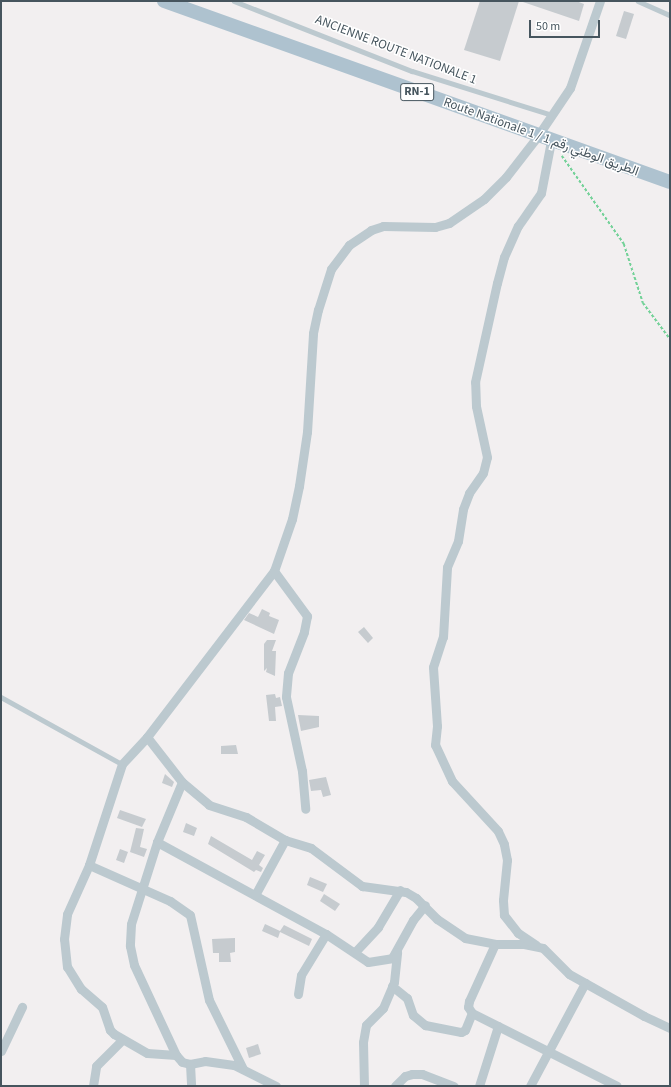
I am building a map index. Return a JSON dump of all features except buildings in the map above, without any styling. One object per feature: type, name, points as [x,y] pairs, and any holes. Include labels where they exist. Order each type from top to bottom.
[{"type":"main road","name":"Route Nationale 1 / الطريق الوطني رقم 1","points":[[164,1],[538,137],[670,182]]},
{"type":"street","points":[[176,1055],[154,1055],[122,1040],[110,1030],[102,1007],[74,980],[67,967],[66,922],[89,865],[122,764],[126,756],[147,737],[274,571],[292,519],[299,486],[307,432],[313,333],[318,310],[331,269],[348,245],[371,230],[383,226],[435,227],[449,223],[484,199],[506,177],[538,137],[570,88],[600,1]]},
{"type":"street","points":[[552,142],[541,193],[509,243],[497,282],[475,382],[476,406],[487,457],[483,473],[468,493],[463,509],[458,541],[447,567],[443,637],[433,667],[437,726],[435,745],[452,781],[498,831],[504,844],[507,860],[504,915],[518,933],[548,952],[565,971],[584,983],[670,1028]]},
{"type":"street","points":[[274,571],[307,616],[306,627],[288,673],[286,697],[302,771],[305,809]]},
{"type":"street","points":[[147,737],[182,782],[209,805],[246,816],[285,840],[311,848],[362,886],[400,890],[425,905],[437,919],[465,938],[495,944],[536,945]]},
{"type":"street","points":[[182,782],[157,842],[142,887],[132,924],[130,946],[134,964],[176,1055],[182,1062],[190,1064],[205,1061],[243,1069],[276,1086]]},
{"type":"street","points":[[255,895],[285,840]]},
{"type":"street","points":[[157,842],[326,934],[356,952],[368,962],[376,962],[392,958],[397,952],[410,926],[425,905]]},
{"type":"street","points":[[89,865],[142,887],[170,901],[190,915],[209,1000],[243,1069]]},
{"type":"street","points":[[356,952],[378,927],[400,890]]},
{"type":"street","points":[[298,994],[301,975],[326,934]]},
{"type":"street","points":[[495,944],[469,1001],[468,1007],[472,1013],[614,1085]]},
{"type":"street","points":[[364,1086],[363,1042],[366,1025],[381,1012],[392,986],[397,952]]},
{"type":"street","points":[[530,1086],[584,983]]},
{"type":"street","points":[[392,986],[407,998],[413,1015],[425,1025],[461,1032],[465,1030],[472,1013]]},
{"type":"street","points":[[1,1051],[22,1007]]},
{"type":"street","points":[[479,1086],[498,1026]]},
{"type":"street","points":[[93,1086],[96,1066],[122,1040]]},
{"type":"street","points":[[190,1064],[191,1086]]},
{"type":"street","points":[[395,1086],[404,1076],[422,1074],[454,1086]]},
{"type":"lane","name":"ANCIENNE ROUTE NATIONALE 1","points":[[234,1],[412,71],[552,114]]},
{"type":"lane","points":[[638,1],[670,15]]},
{"type":"lane","points":[[1,697],[122,764]]},
{"type":"path","points":[[552,142],[624,244],[643,303],[670,339]]}]
